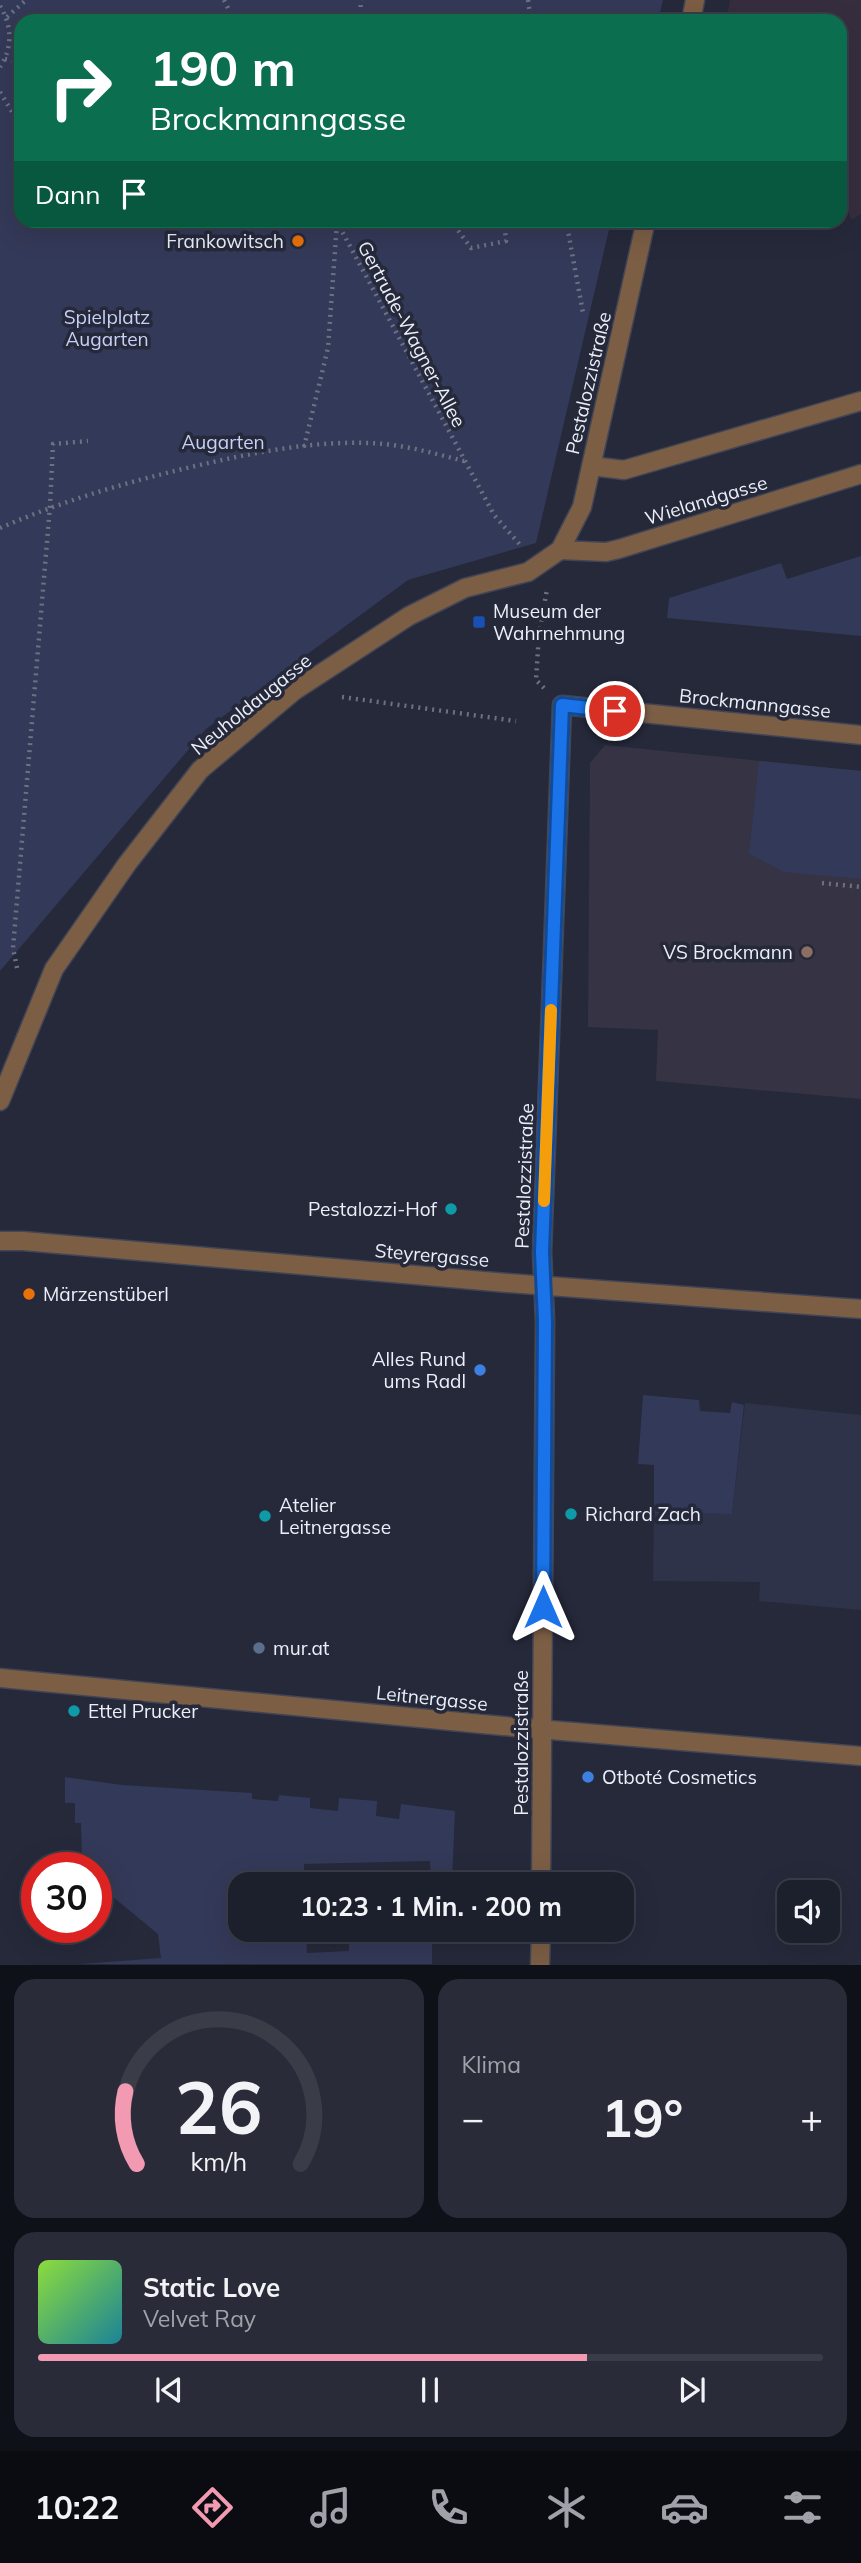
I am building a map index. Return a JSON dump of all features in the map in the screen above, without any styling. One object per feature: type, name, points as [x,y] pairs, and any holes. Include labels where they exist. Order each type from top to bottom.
[{"type":"street","name":"Pestalozzistraße","points":[[560,550],[582,507],[644,228]]},
{"type":"street","points":[[591,466],[624,470],[861,401]]},
{"type":"street","name":"Wielandgasse","points":[[560,550],[606,552],[619,549],[861,474]]},
{"type":"street","name":"Neuholdaugasse","points":[[0,1101],[54,969],[127,864],[200,770],[294,691],[409,616],[466,588],[528,572],[560,550]]},
{"type":"street","name":"Pestalozzistraße","points":[[541,1872],[542,1252],[562,705]]},
{"type":"street","name":"Brockmanngasse","points":[[562,705],[861,734]]},
{"type":"street","name":"Steyrergasse","points":[[0,1241],[861,1309]]},
{"type":"street","name":"Leitnergasse","points":[[0,1678],[861,1756]]},
{"type":"street","points":[[540,1965],[541,1942]]},
{"type":"path","points":[[7,17],[26,0]]},
{"type":"path","points":[[0,6],[7,17],[10,39],[0,67]]},
{"type":"path","points":[[5,59],[14,61]]},
{"type":"path","points":[[0,92],[14,113]]},
{"type":"path","points":[[304,447],[328,348],[336,228]]},
{"type":"path","name":"Gertrude-Wagner-Allee","points":[[340,228],[494,515],[522,547]]},
{"type":"path","points":[[458,228],[471,248],[506,241],[505,228]]},
{"type":"path","points":[[567,228],[583,313]]},
{"type":"path","points":[[17,968],[13,948],[53,444],[88,441]]},
{"type":"path","points":[[0,528],[50,506],[129,481],[250,454],[369,443],[416,449],[464,461]]},
{"type":"path","points":[[528,572],[547,590],[539,634],[536,680],[562,705]]},
{"type":"path","points":[[342,697],[516,721]]},
{"type":"path","points":[[822,883],[861,887]]},
{"type":"shaded area","points":[[730,0],[861,0],[861,214],[852,220],[847,210],[847,14],[727,14]]},
{"type":"shaded area","points":[[605,745],[861,771],[861,1099],[656,1081],[658,1030],[588,1027],[590,763]]},
{"type":"shaded area","points":[[745,1403],[861,1415],[861,1610],[759,1601],[760,1582],[653,1581],[654,1513],[732,1514]]},
{"type":"green space","name":"Augarten","points":[[0,0],[663,0],[660,14],[14,14],[14,228],[609,228],[536,543],[408,580],[206,729],[0,971]]},
{"type":"green space","points":[[861,556],[861,636],[667,618],[669,598],[781,563],[787,579]]},
{"type":"green space","points":[[759,761],[861,771],[861,879],[784,872],[749,854]]},
{"type":"green space","points":[[643,1395],[699,1400],[700,1411],[730,1413],[732,1402],[744,1405],[732,1514],[654,1513],[654,1465],[638,1464]]},
{"type":"green space","points":[[65,1777],[122,1785],[252,1793],[252,1799],[278,1801],[279,1795],[310,1798],[310,1808],[338,1811],[339,1798],[377,1801],[376,1816],[399,1819],[401,1804],[455,1811],[452,1872],[431,1872],[430,1861],[304,1864],[304,1872],[228,1872],[228,1942],[307,1942],[307,1953],[349,1951],[349,1942],[432,1942],[432,1964],[81,1964],[161,1958],[158,1934],[112,1896],[112,1852],[82,1852],[81,1823],[75,1823],[75,1803],[65,1803]]},
{"type":"slow traffic","points":[[544,1201],[551,1010]]},
{"type":"place","name":"Frankowitsch","points":[[298,241]]},
{"type":"place","name":"Museum der Wahrnehmung","points":[[479,622]]},
{"type":"place","name":"VS Brockmann","points":[[807,952]]},
{"type":"place","name":"Pestalozzi-Hof","points":[[451,1209]]},
{"type":"place","name":"Märzenstüberl","points":[[29,1294]]},
{"type":"place","name":"Alles Rund ums Radl","points":[[480,1370]]},
{"type":"place","name":"Richard Zach","points":[[571,1514]]},
{"type":"place","name":"Atelier Leitnergasse","points":[[265,1516]]},
{"type":"place","name":"mur.at","points":[[259,1648]]},
{"type":"place","name":"Ettel Prucker","points":[[74,1711]]},
{"type":"place","name":"Otboté Cosmetics","points":[[588,1777]]},
{"type":"route","points":[[543,1607],[545,1321],[542,1252],[562,705],[615,711]]},
{"type":"park label","name":"Spielplatz Augarten","points":[[107,328]]}]
